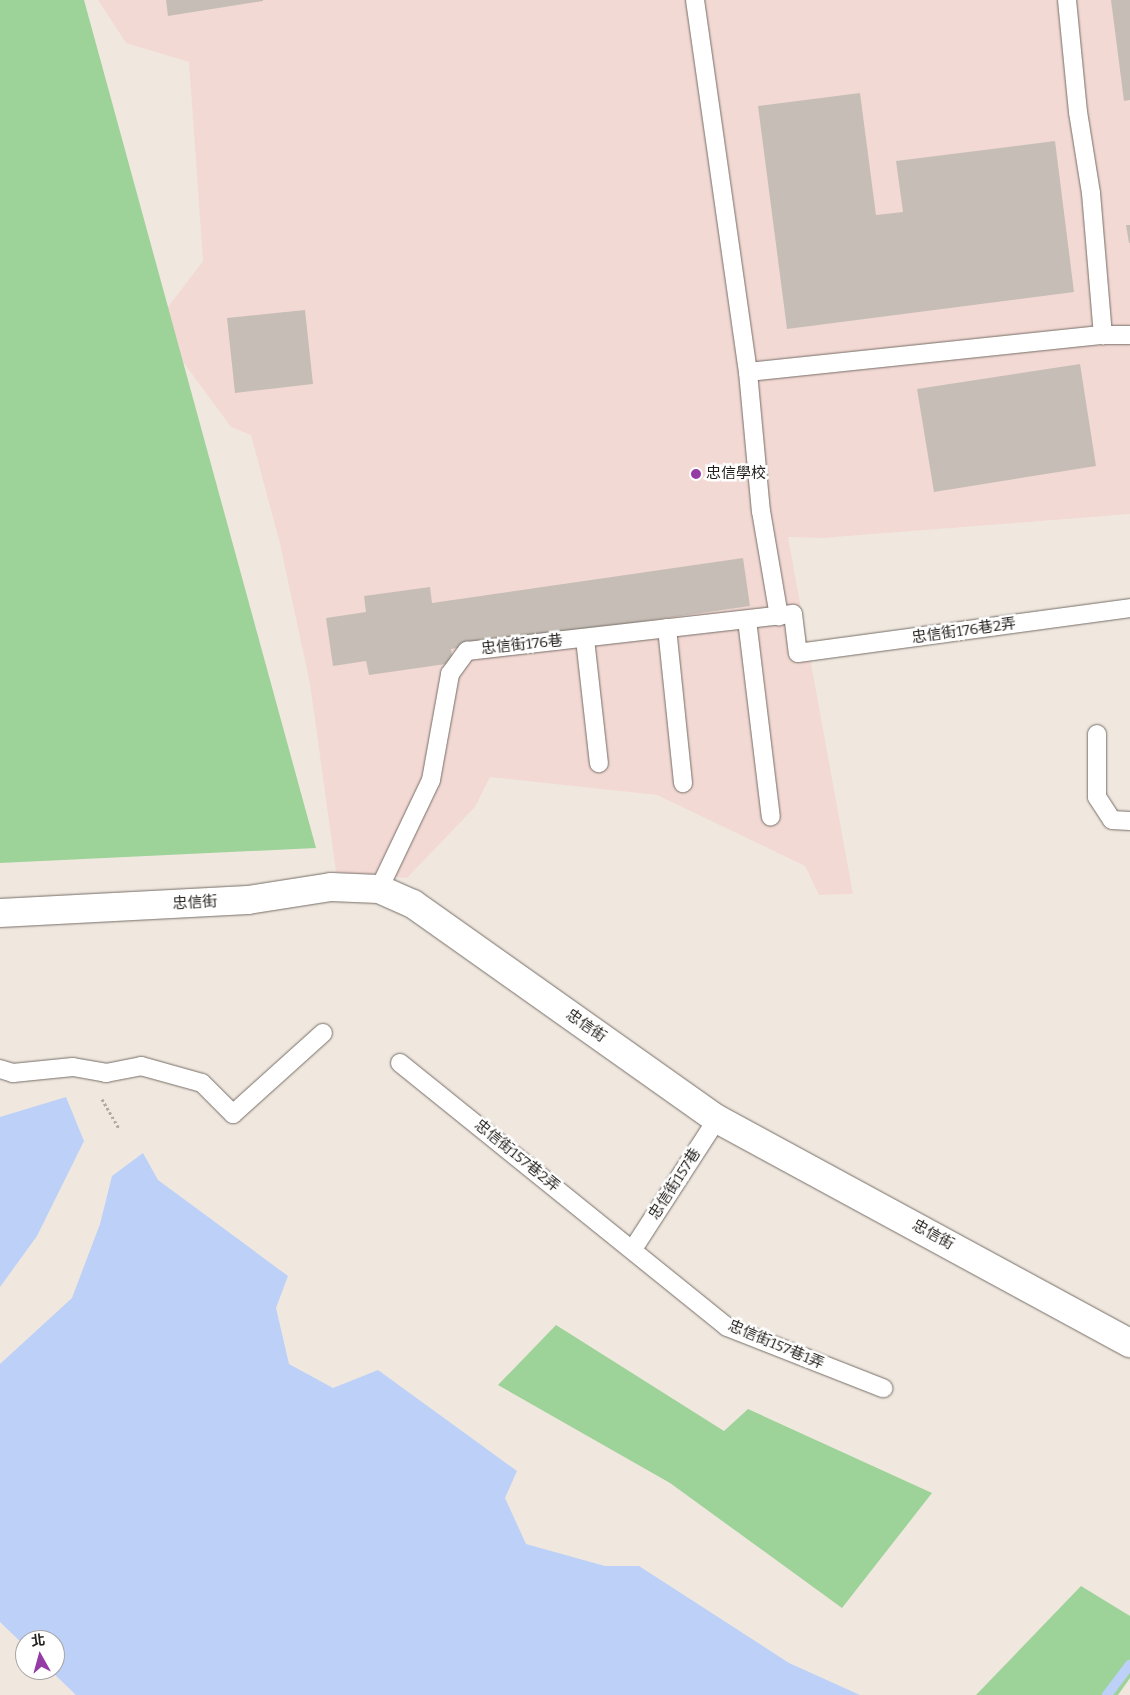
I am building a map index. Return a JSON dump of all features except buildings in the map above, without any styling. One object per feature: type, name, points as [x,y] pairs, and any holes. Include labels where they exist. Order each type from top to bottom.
[{"type":"street","name":"忠信街","points":[[0,913],[248,900],[331,887],[379,889],[414,904],[717,1119],[1130,1343]]},
{"type":"lane","points":[[695,0],[748,372],[761,511],[778,616]]},
{"type":"lane","points":[[1068,0],[1078,112],[1091,193],[1103,335]]},
{"type":"lane","points":[[748,372],[1103,335],[1130,335]]},
{"type":"lane","name":"忠信街176巷2弄","points":[[778,616],[793,614],[798,653],[1130,608]]},
{"type":"lane","name":"忠信街176巷","points":[[379,889],[431,780],[450,674],[467,651],[778,616]]},
{"type":"lane","points":[[747,620],[771,817]]},
{"type":"lane","points":[[667,628],[683,783]]},
{"type":"lane","points":[[585,638],[599,763]]},
{"type":"lane","points":[[1097,734],[1097,797],[1112,820],[1130,821]]},
{"type":"lane","points":[[0,1069],[13,1072],[73,1067],[106,1073],[141,1066],[202,1082],[233,1114],[323,1033]]},
{"type":"lane","name":"忠信街157巷2弄","points":[[400,1063],[633,1248]]},
{"type":"lane","name":"忠信街157巷","points":[[633,1248],[717,1119]]},
{"type":"lane","name":"忠信街157巷1弄","points":[[633,1248],[727,1326],[882,1388]]},
{"type":"shaded area","name":"忠信學校","points":[[98,0],[1130,0],[1130,514],[822,538],[788,537],[853,894],[819,895],[805,866],[657,795],[490,777],[475,807],[407,878],[336,872],[310,684],[280,544],[251,435],[231,427],[155,324],[203,261],[189,62],[126,43]]},
{"type":"green space","points":[[0,0],[84,0],[316,848],[0,863]]},
{"type":"green space","points":[[556,1325],[724,1431],[748,1409],[932,1493],[842,1608],[670,1483],[498,1385]]},
{"type":"green space","points":[[1081,1586],[1130,1616],[1130,1678],[1118,1695],[976,1695]]},
{"type":"water","points":[[66,1097],[84,1141],[37,1236],[0,1287],[0,1117]]},
{"type":"water","points":[[143,1153],[158,1180],[288,1276],[276,1308],[289,1364],[333,1388],[378,1370],[517,1471],[505,1498],[526,1544],[605,1566],[639,1566],[789,1663],[860,1695],[76,1695],[60,1680],[65,1680],[65,1630],[15,1630],[15,1636],[0,1622],[0,1364],[72,1298],[100,1224],[112,1176]]},
{"type":"waterway","points":[[1107,1695],[1130,1665]]},
{"type":"place","name":"忠信學校","points":[[696,474]]}]
